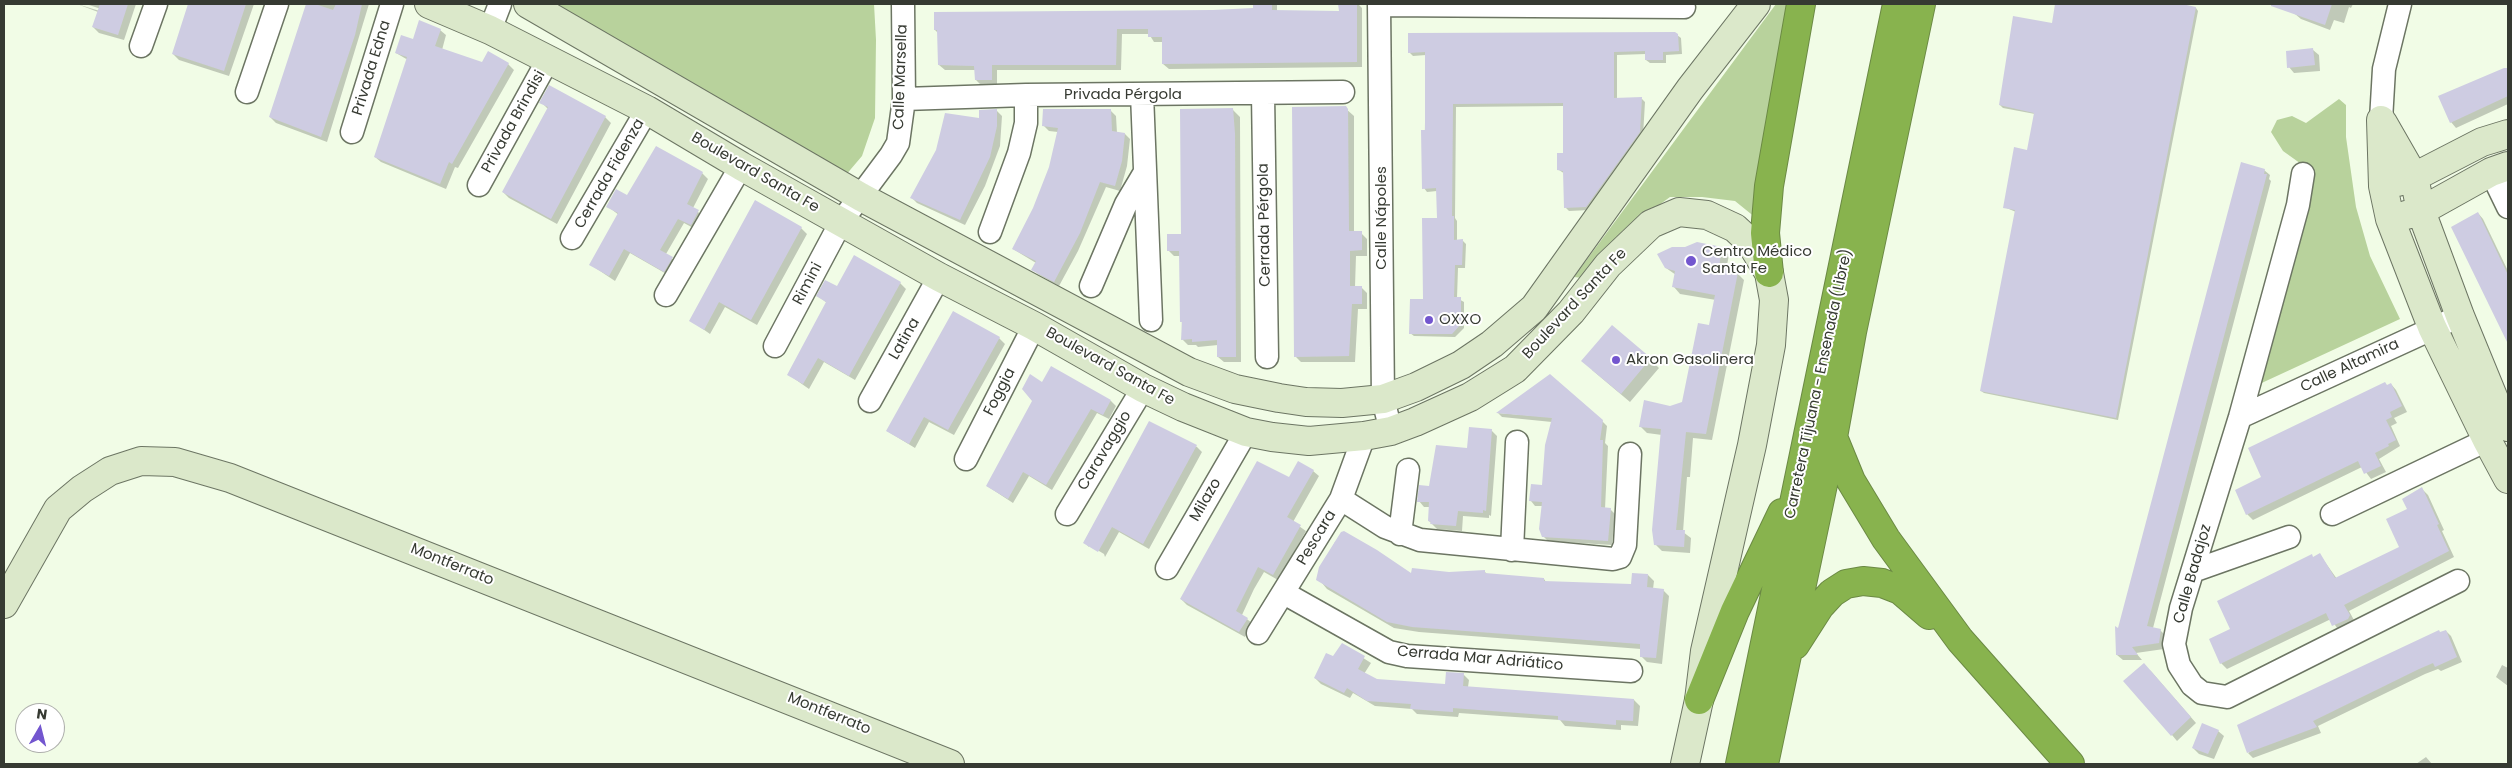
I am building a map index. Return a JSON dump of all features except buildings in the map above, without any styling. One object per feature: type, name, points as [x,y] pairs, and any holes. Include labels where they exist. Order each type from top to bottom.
[{"type":"highway","points":[[1769,273],[1766,233],[1769,186],[1800,4]]},
{"type":"highway","name":"Carretera Tijuana - Ensenada (Libre)","points":[[1740,764],[1897,4]]},
{"type":"highway","name":"Carretera Tijuana - Ensenada (Libre)","points":[[1764,764],[1921,4]]},
{"type":"highway","points":[[1833,437],[1841,462],[1873,519],[1960,640],[2070,764]]},
{"type":"highway","points":[[1699,700],[1735,611],[1800,476]]},
{"type":"highway","points":[[1784,665],[1820,606],[1832,592],[1846,584],[1882,583],[1900,590],[1960,640]]},
{"type":"main road","name":"Boulevard Santa Fe","points":[[429,4],[549,58],[647,110],[741,166],[939,277],[1034,326],[1143,388],[1183,408],[1246,432],[1309,441],[1392,432],[1470,397],[1515,369],[1571,312],[1608,265],[1651,224],[1679,212],[1706,215],[1735,228],[1750,242],[1769,273],[1774,300],[1771,345],[1752,445],[1705,651],[1699,700],[1685,764]]},
{"type":"main road","name":"Boulevard Santa Fe","points":[[528,4],[861,197],[1189,372],[1235,389],[1306,402],[1342,403],[1383,399],[1416,387],[1461,365],[1484,350],[1534,308],[1690,89],[1756,4]]},
{"type":"main road","points":[[2381,120],[2414,176],[2422,211],[2460,316],[2501,416],[2497,434]]},
{"type":"main road","points":[[2381,120],[2383,186],[2390,219],[2432,327],[2497,434],[2508,479]]},
{"type":"main road","points":[[2383,186],[2414,176],[2482,142],[2508,134]]},
{"type":"main road","points":[[2390,219],[2422,211],[2500,169]]},
{"type":"main road","name":"Montferrato","points":[[4,604],[58,509],[82,489],[110,471],[141,461],[176,462],[248,485],[950,764]]},
{"type":"street","points":[[141,46],[156,4]]},
{"type":"street","points":[[247,92],[277,4]]},
{"type":"street","name":"Privada Edna","points":[[352,132],[392,4]]},
{"type":"street","points":[[490,30],[500,4]]},
{"type":"street","name":"Calle Marsella","points":[[841,222],[861,197],[898,143],[904,99],[903,4]]},
{"type":"street","points":[[1379,4],[1684,7]]},
{"type":"street","name":"Calle Nápoles","points":[[1379,4],[1383,399],[1392,432]]},
{"type":"street","points":[[2381,120],[2384,68],[2400,4]]},
{"type":"street","name":"Privada Brindisi","points":[[479,185],[549,58]]},
{"type":"street","name":"Privada Pérgola","points":[[904,99],[1026,95],[1343,92]]},
{"type":"street","points":[[1142,94],[1151,320]]},
{"type":"street","name":"Cerrada Pérgola","points":[[1263,94],[1267,357]]},
{"type":"street","points":[[990,232],[1019,153],[1026,123],[1026,95]]},
{"type":"street","name":"Cerrada Fidenza","points":[[572,238],[647,110]]},
{"type":"street","points":[[666,295],[741,166]]},
{"type":"street","points":[[2500,169],[2508,207]]},
{"type":"street","points":[[1091,286],[1126,204],[1145,171]]},
{"type":"street","name":"Calle Badajoz","points":[[2302,174],[2298,205],[2240,417],[2182,608],[2174,644],[2179,664],[2192,685],[2202,693],[2227,697],[2241,692],[2458,581]]},
{"type":"street","name":"Rimini","points":[[775,346],[841,222]]},
{"type":"street","name":"Latina","points":[[870,401],[939,277]]},
{"type":"street","points":[[1551,286],[1571,312]]},
{"type":"street","name":"Calle Altamira","points":[[2240,417],[2432,327],[2460,316]]},
{"type":"street","name":"Foggia","points":[[966,459],[1034,326]]},
{"type":"street","name":"Caravaggio","points":[[1068,514],[1143,388]]},
{"type":"street","name":"Milazo","points":[[1167,568],[1246,432]]},
{"type":"street","points":[[2332,514],[2497,434]]},
{"type":"street","name":"Pescara","points":[[1258,634],[1341,499],[1364,436]]},
{"type":"street","points":[[1512,550],[1517,442]]},
{"type":"street","points":[[1341,499],[1385,527],[1420,540],[1606,559],[1620,557],[1625,545],[1630,454]]},
{"type":"street","points":[[1400,534],[1408,470]]},
{"type":"street","points":[[2193,571],[2289,537]]},
{"type":"street","name":"Cerrada Mar Adriático","points":[[1284,593],[1389,652],[1408,656],[1631,670]]},
{"type":"green space","points":[[534,4],[874,4],[876,40],[875,118],[862,156],[845,176]]},
{"type":"green space","points":[[1776,4],[1791,4],[1756,218],[1735,201],[1702,197],[1670,197],[1636,222],[1582,278],[1574,277]]},
{"type":"green space","points":[[2339,99],[2346,105],[2346,137],[2356,207],[2370,256],[2400,319],[2253,387],[2304,166],[2283,151],[2271,132],[2277,120],[2292,116],[2306,123]]},
{"type":"place","name":"Centro Médico Santa Fe","points":[[1691,261]]},
{"type":"place","name":"OXXO","points":[[1429,320]]},
{"type":"place","name":"Akron Gasolinera","points":[[1616,360]]}]
